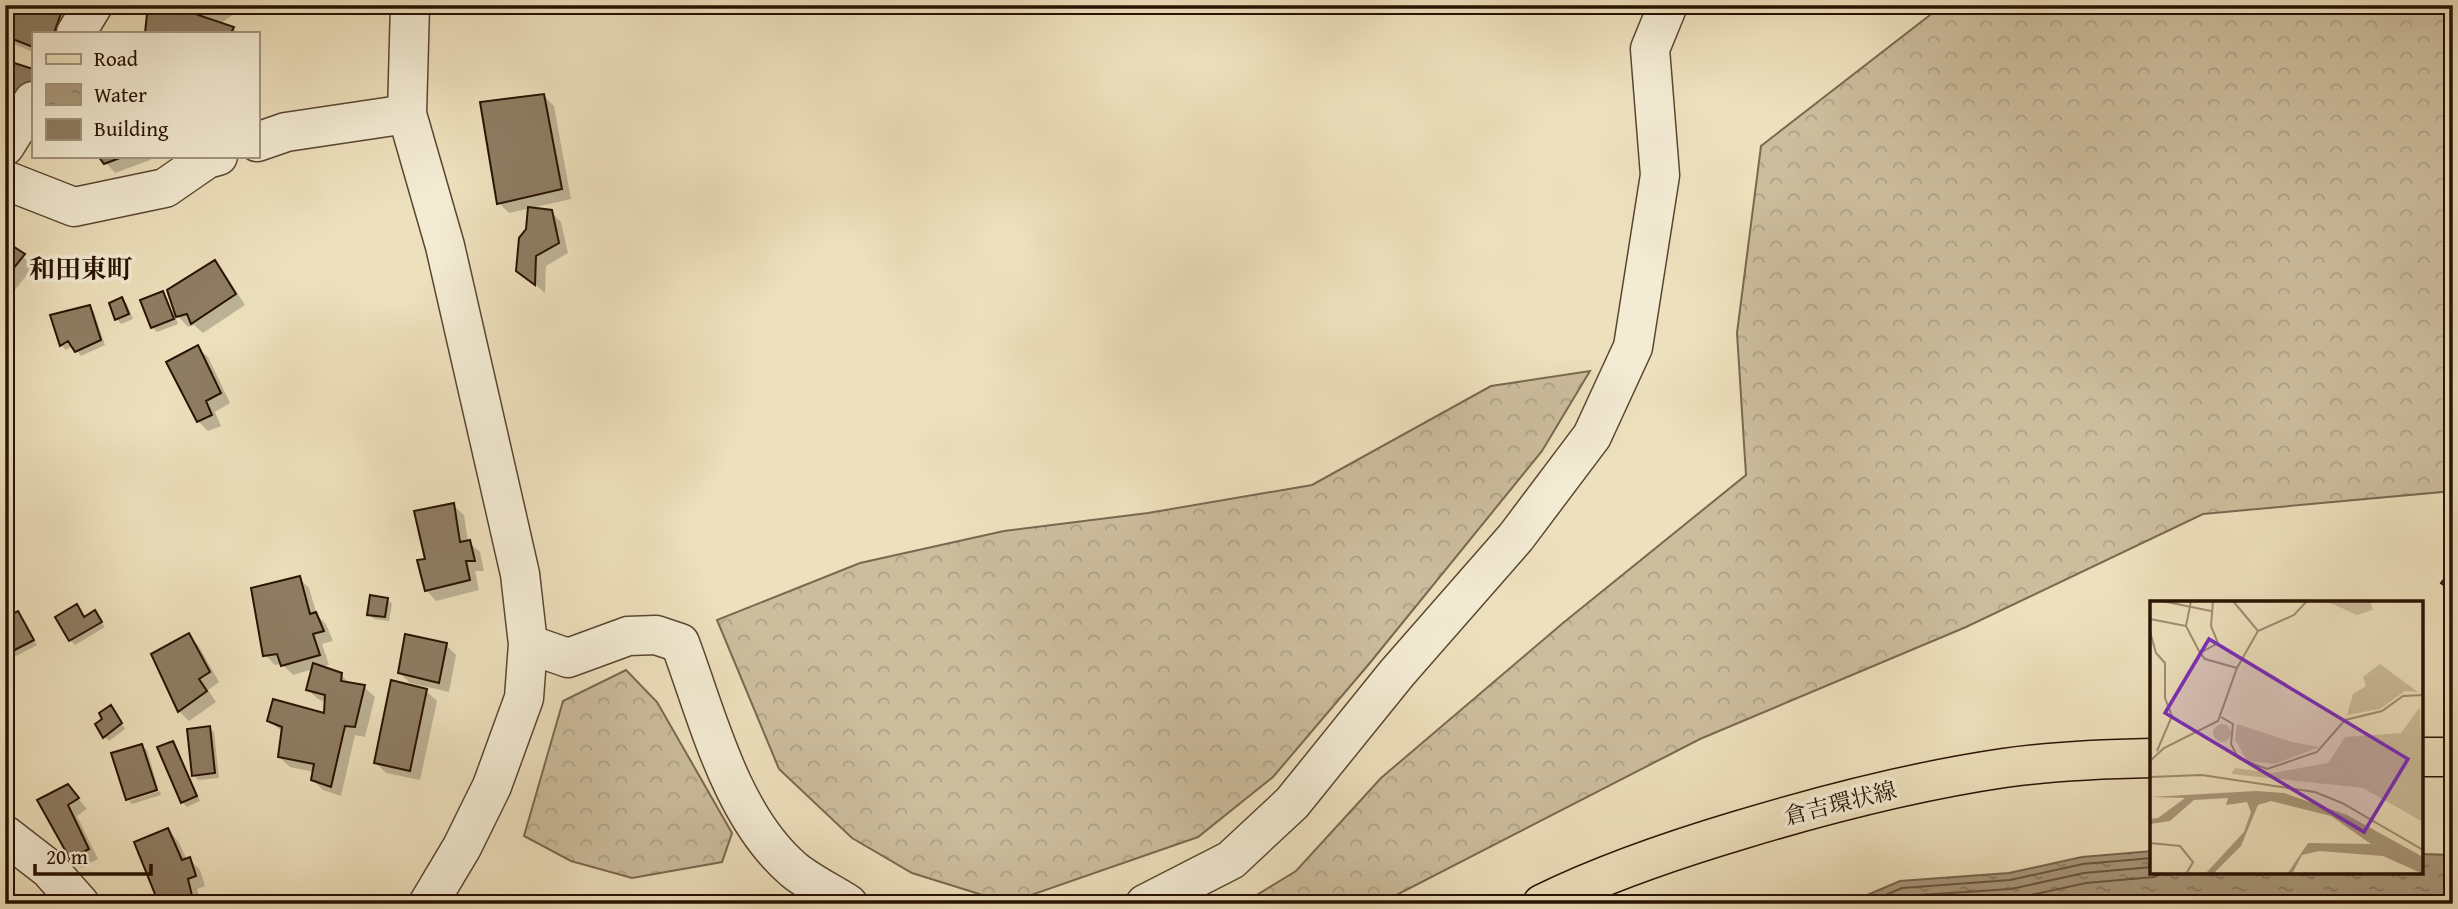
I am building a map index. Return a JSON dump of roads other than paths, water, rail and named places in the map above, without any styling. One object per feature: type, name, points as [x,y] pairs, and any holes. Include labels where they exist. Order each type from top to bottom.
[{"type":"main road","points":[[2423,757],[2453,757]]},
{"type":"main road","name":"倉吉環状線","points":[[1542,904],[1680,848],[1796,813],[2004,768],[2098,759],[2150,758]]},
{"type":"street","points":[[77,32],[93,5]]},
{"type":"street","points":[[410,5],[407,114],[445,246],[520,574],[528,644],[524,698],[492,786],[462,848],[428,904]]},
{"type":"street","points":[[1145,904],[1231,860],[1292,803],[1397,673],[1516,537],[1592,436],[1633,347],[1660,175],[1650,49],[1668,5]]},
{"type":"street","points":[[5,146],[32,103]]},
{"type":"street","points":[[259,141],[286,132],[407,114]]},
{"type":"street","points":[[5,180],[74,207],[165,188],[211,158]]},
{"type":"street","points":[[528,644],[568,658],[628,636],[656,635],[680,643],[732,784],[762,835],[794,870],[848,904]]},
{"type":"street","points":[[5,835],[49,869],[80,904]]},
{"type":"water","points":[[2150,851],[2150,874],[2423,874],[2423,854],[2453,855],[2453,904],[1846,904],[1900,881],[2009,873],[2082,857]]},
{"type":"district","name":"和田東町","points":[[81,269]]}]
